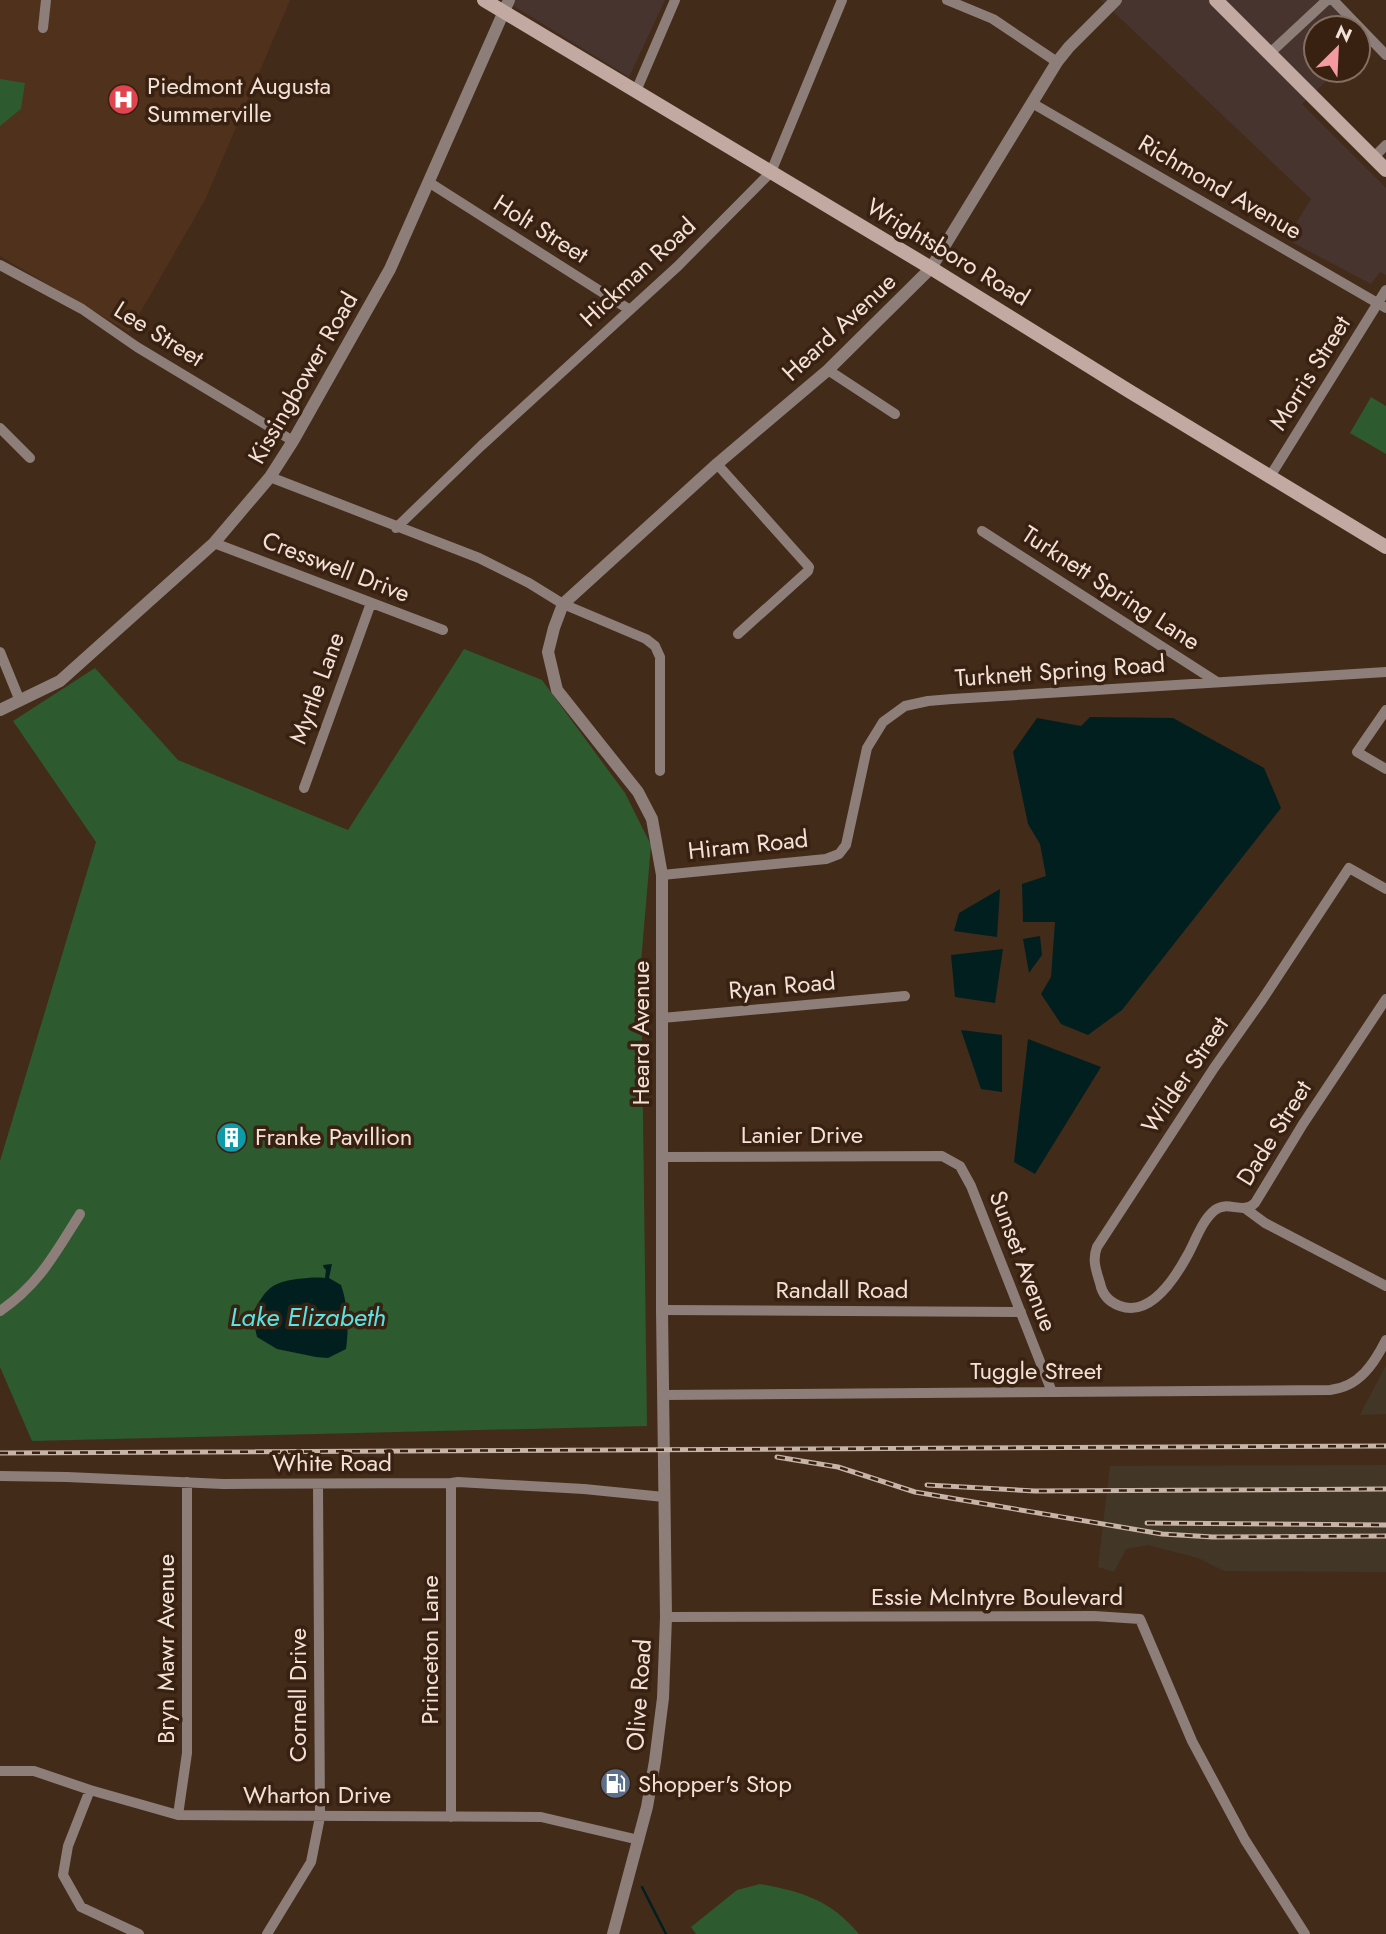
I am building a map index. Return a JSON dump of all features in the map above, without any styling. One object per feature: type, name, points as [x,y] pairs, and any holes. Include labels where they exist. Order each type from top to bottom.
[{"type":"main road","name":"Wrightsboro Road","points":[[484,0],[507,6],[636,91],[1386,547]]},
{"type":"main road","points":[[1216,0],[1386,170]]},
{"type":"street","points":[[43,29],[46,0]]},
{"type":"street","points":[[636,91],[675,0]]},
{"type":"street","name":"Hickman Road","points":[[396,527],[678,266],[771,172],[842,0]]},
{"type":"street","points":[[947,0],[993,19],[1057,62]]},
{"type":"street","points":[[1270,53],[1327,0]]},
{"type":"street","points":[[1333,0],[1386,55]]},
{"type":"street","name":"Heard Avenue","points":[[664,1497],[662,875],[652,818],[643,801],[557,690],[548,652],[554,628],[563,604],[717,464],[828,370],[931,268],[1057,62],[1112,1]]},
{"type":"street","name":"Kissingbower Road","points":[[0,710],[60,681],[214,543],[270,477],[390,269],[507,6]]},
{"type":"street","name":"Richmond Avenue","points":[[1032,103],[1382,306]]},
{"type":"street","points":[[1374,157],[1386,145]]},
{"type":"street","name":"Holt Street","points":[[430,183],[630,310]]},
{"type":"street","name":"Lee Street","points":[[0,265],[82,309],[136,347],[293,441]]},
{"type":"street","name":"Morris Street","points":[[1269,478],[1382,306],[1386,290]]},
{"type":"street","points":[[828,370],[895,414]]},
{"type":"street","points":[[0,428],[30,458]]},
{"type":"street","points":[[717,464],[809,567],[808,571],[738,634]]},
{"type":"street","points":[[270,477],[479,558],[563,604],[646,639],[655,646],[660,657],[660,771]]},
{"type":"street","name":"Turknett Spring Lane","points":[[982,531],[1217,682]]},
{"type":"street","name":"Cresswell Drive","points":[[214,543],[443,630]]},
{"type":"street","name":"Myrtle Lane","points":[[303,788],[371,603]]},
{"type":"street","points":[[0,653],[20,701]]},
{"type":"street","name":"Turknett Spring Road","points":[[839,854],[846,845],[867,748],[883,722],[905,706],[928,701],[1386,672]]},
{"type":"street","points":[[1386,710],[1357,752],[1386,769]]},
{"type":"street","name":"Hiram Road","points":[[662,875],[826,859],[839,854]]},
{"type":"street","name":"Wilder Street","points":[[1121,1307],[1112,1303],[1101,1289],[1094,1259],[1100,1240],[1349,868],[1386,890]]},
{"type":"street","name":"Ryan Road","points":[[663,1018],[905,996]]},
{"type":"street","name":"Dade Street","points":[[1121,1307],[1142,1307],[1156,1297],[1177,1272],[1206,1220],[1216,1209],[1226,1206],[1245,1209],[1251,1207],[1260,1197],[1303,1124],[1386,999]]},
{"type":"street","name":"Lanier Drive","points":[[663,1157],[942,1156]]},
{"type":"street","name":"Sunset Avenue","points":[[942,1156],[960,1166],[971,1186],[1052,1392]]},
{"type":"street","points":[[1245,1209],[1265,1223],[1386,1286]]},
{"type":"street","points":[[0,1311],[38,1278],[80,1214]]},
{"type":"street","name":"Randall Road","points":[[662,1310],[1021,1312]]},
{"type":"street","name":"Tuggle Street","points":[[663,1395],[1314,1391],[1348,1386],[1374,1363],[1386,1340]]},
{"type":"street","name":"White Road","points":[[0,1476],[318,1484],[457,1482],[584,1489],[664,1497]]},
{"type":"street","name":"Bryn Mawr Avenue","points":[[178,1815],[187,1753],[187,1482]]},
{"type":"street","name":"Princeton Lane","points":[[451,1483],[451,1817]]},
{"type":"street","name":"Cornell Drive","points":[[267,1934],[311,1862],[320,1817],[318,1484]]},
{"type":"street","name":"Olive Road","points":[[613,1934],[647,1807],[659,1734],[666,1618],[664,1497]]},
{"type":"street","name":"Essie McIntyre Boulevard","points":[[666,1618],[1094,1616],[1140,1619],[1192,1741],[1245,1840],[1305,1934]]},
{"type":"street","name":"Wharton Drive","points":[[0,1771],[34,1771],[178,1815],[541,1817],[639,1839]]},
{"type":"street","points":[[90,1790],[68,1846],[63,1875],[81,1908],[139,1934]]},
{"type":"shaded area","name":"Piedmont Augusta Summerville","points":[[0,0],[290,0],[205,200],[129,332],[0,256]]},
{"type":"shaded area","points":[[504,0],[665,0],[629,77]]},
{"type":"shaded area","points":[[1101,0],[1338,0],[1352,14],[1302,14],[1302,84],[1323,84],[1302,104],[1386,188],[1386,275],[1380,272],[1371,284],[1286,239],[1311,199]]},
{"type":"shaded area","points":[[1386,1365],[1386,1414],[1360,1415]]},
{"type":"shaded area","points":[[1386,1465],[1386,1572],[1224,1571],[1198,1558],[1148,1545],[1126,1549],[1114,1572],[1098,1567],[1110,1466]]},
{"type":"green space","points":[[0,79],[25,83],[21,109],[0,126]]},
{"type":"green space","points":[[1371,397],[1386,406],[1386,454],[1350,433]]},
{"type":"green space","points":[[464,649],[542,680],[625,793],[651,845],[641,962],[647,1426],[32,1441],[0,1367],[0,1161],[96,842],[13,721],[95,668],[178,760],[348,830]]},
{"type":"green space","points":[[760,1884],[790,1890],[815,1899],[837,1913],[859,1934],[696,1934],[691,1927],[737,1890]]},
{"type":"water","points":[[1090,717],[1173,718],[1264,768],[1281,808],[1122,1010],[1088,1035],[1061,1024],[1041,994],[1051,977],[1055,922],[1023,922],[1022,884],[1046,876],[1040,844],[1028,824],[1013,752],[1037,718],[1081,726]]},
{"type":"water","points":[[1000,889],[997,937],[954,931],[959,913]]},
{"type":"water","points":[[1040,936],[1042,955],[1029,973],[1023,939]]},
{"type":"water","points":[[1003,949],[995,1003],[955,997],[951,955]]},
{"type":"water","points":[[961,1030],[1002,1035],[1002,1092],[981,1089]]},
{"type":"water","points":[[1028,1039],[1101,1067],[1035,1174],[1014,1162]]},
{"type":"water","name":"Lake Elizabeth","points":[[332,1264],[329,1278],[341,1285],[345,1300],[348,1325],[346,1349],[328,1358],[316,1357],[277,1349],[257,1337],[252,1314],[269,1289],[288,1281],[325,1278],[326,1270],[323,1265]]},
{"type":"waterway","points":[[642,1887],[666,1934]]},
{"type":"railway","points":[[0,1453],[1386,1446]]},
{"type":"railway","points":[[777,1457],[838,1467],[915,1492],[1162,1534],[1213,1537],[1386,1536]]},
{"type":"railway","points":[[927,1485],[1035,1491],[1386,1489]]},
{"type":"railway","points":[[1147,1523],[1386,1525]]},
{"type":"place","name":"Piedmont Augusta Summerville","points":[[124,100]]},
{"type":"place","name":"Franke Pavillion","points":[[232,1137]]},
{"type":"place","name":"Shopper's Stop","points":[[615,1784]]}]
